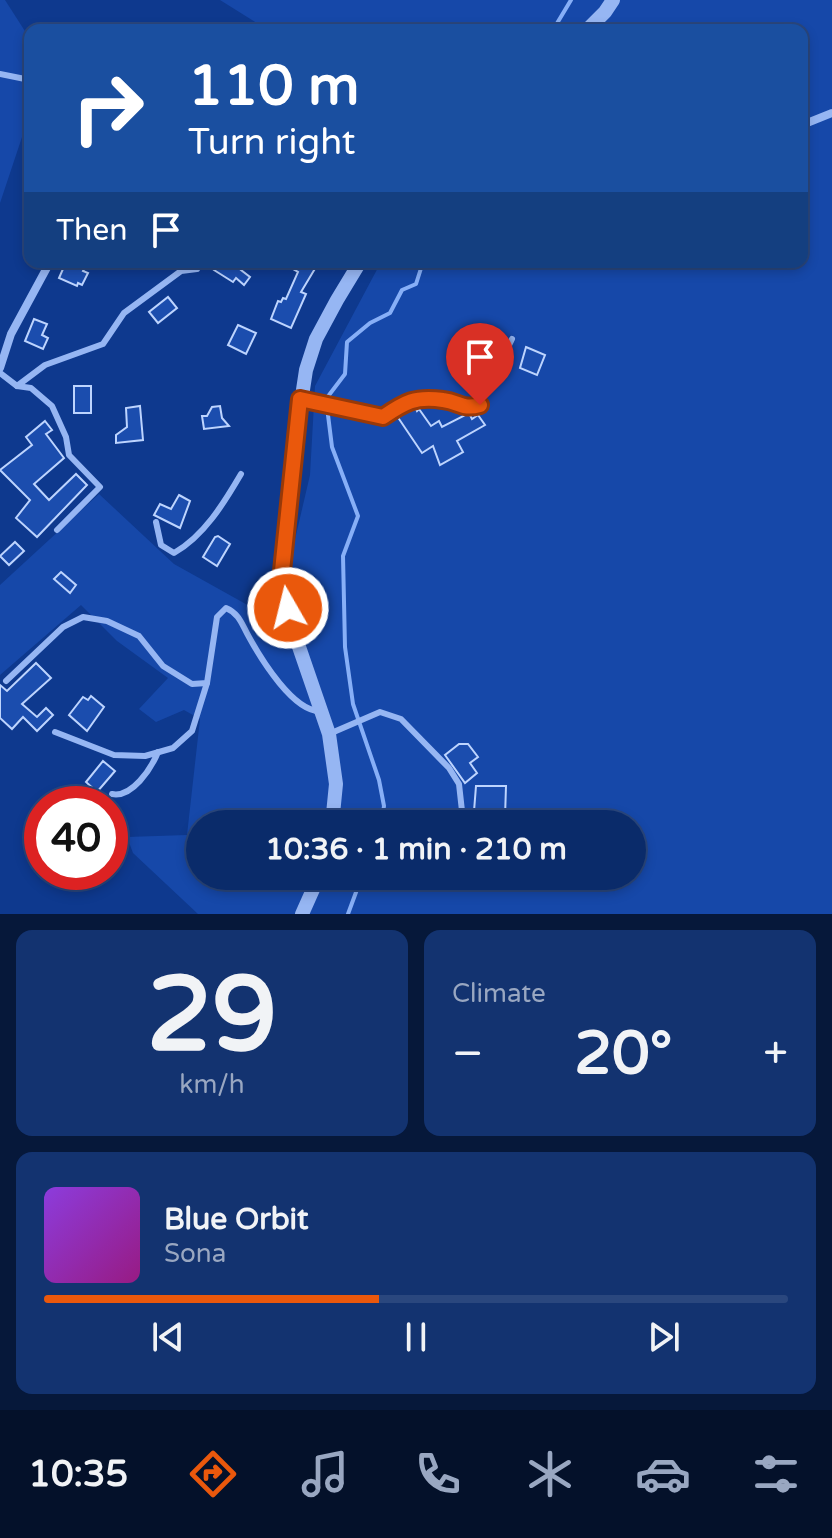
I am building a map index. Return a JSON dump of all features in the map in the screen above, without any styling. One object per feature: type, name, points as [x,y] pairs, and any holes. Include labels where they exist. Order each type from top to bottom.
[{"type":"street","points":[[593,24],[613,0]]},
{"type":"street","points":[[808,123],[832,113]]},
{"type":"street","points":[[0,371],[11,334],[47,268]]},
{"type":"street","points":[[333,810],[336,784],[329,734],[297,641],[282,571],[300,399],[306,370],[316,339],[357,268]]},
{"type":"street","points":[[302,914],[313,890]]},
{"type":"lane","points":[[0,74],[24,79]]},
{"type":"lane","points":[[17,386],[45,365],[103,344],[124,313],[181,271],[197,269]]},
{"type":"lane","points":[[300,399],[383,417],[409,400],[445,400],[468,408],[480,405],[512,339]]},
{"type":"lane","points":[[0,371],[17,386],[31,388],[52,406],[66,437],[69,455],[100,487],[57,530]]},
{"type":"lane","points":[[156,522],[161,545],[174,553],[186,546],[220,508],[241,474]]},
{"type":"lane","points":[[55,732],[114,755],[145,756],[173,748],[192,731],[207,683],[217,617],[226,608],[236,613],[280,683],[302,707],[321,711]]},
{"type":"lane","points":[[6,681],[63,627],[83,617],[107,621],[139,636],[163,666],[192,684],[207,683]]},
{"type":"lane","points":[[329,734],[380,712],[401,719],[449,768],[459,784],[462,810]]},
{"type":"lane","points":[[128,790],[153,764],[158,752]]},
{"type":"shaded area","points":[[0,0],[5,0],[24,30],[24,131],[0,203]]},
{"type":"shaded area","points":[[220,0],[832,0],[832,914],[198,914],[133,853],[128,837],[186,835],[186,890],[646,890],[646,810],[190,810],[200,719],[184,710],[156,722],[139,709],[168,678],[117,641],[81,605],[0,675],[0,585],[99,494],[174,564],[276,621],[310,475],[315,386],[378,268],[808,268],[808,24],[270,24],[257,23]]},
{"type":"building","points":[[63,268],[84,268],[83,271],[88,273],[82,285],[78,283],[77,286],[59,278]]},
{"type":"building","points":[[242,268],[241,270],[250,277],[244,285],[236,278],[233,282],[214,270]]},
{"type":"building","points":[[291,268],[315,268],[301,292],[306,294],[291,328],[271,319],[278,301],[286,299],[298,272]]},
{"type":"building","points":[[168,297],[177,308],[158,323],[149,312]]},
{"type":"building","points":[[34,319],[47,324],[42,335],[48,338],[43,349],[25,341]]},
{"type":"building","points":[[238,325],[256,333],[246,354],[228,345]]},
{"type":"building","points":[[526,347],[545,355],[537,375],[520,368]]},
{"type":"building","points":[[74,386],[91,386],[91,413],[74,413]]},
{"type":"building","points":[[140,406],[143,440],[116,443],[116,435],[127,427],[126,408]]},
{"type":"building","points":[[220,406],[222,418],[229,426],[204,429],[202,416],[207,416],[212,407]]},
{"type":"building","points":[[415,407],[431,426],[439,421],[442,427],[469,413],[472,419],[478,415],[485,425],[457,441],[463,452],[440,465],[433,446],[422,453],[397,416]]},
{"type":"building","points":[[45,421],[52,430],[46,434],[64,458],[34,484],[49,500],[76,474],[87,485],[37,537],[16,518],[30,500],[0,470],[32,445],[26,437]]},
{"type":"building","points":[[179,495],[190,501],[180,528],[154,515],[160,504],[171,509]]},
{"type":"building","points":[[218,536],[230,544],[217,566],[203,557]]},
{"type":"building","points":[[15,542],[24,551],[9,565],[0,556]]},
{"type":"building","points":[[61,572],[76,585],[70,593],[54,579]]},
{"type":"building","points":[[36,663],[51,678],[22,704],[37,717],[46,708],[53,715],[37,731],[23,717],[12,729],[0,718],[0,685],[7,691]]},
{"type":"building","points":[[91,696],[104,707],[87,731],[69,715],[83,697],[88,700]]},
{"type":"building","points":[[459,744],[468,744],[478,757],[470,763],[477,773],[465,783],[445,755]]},
{"type":"building","points":[[103,761],[115,771],[102,786],[90,786],[86,782]]},
{"type":"building","points":[[476,786],[506,786],[505,810],[474,810]]},
{"type":"waterway","points":[[557,24],[571,0]]},
{"type":"waterway","points":[[383,810],[379,780],[353,704],[345,647],[343,556],[358,516],[332,447],[326,399],[345,374],[347,342],[370,323],[390,313],[402,290],[416,284],[421,268]]},
{"type":"waterway","points":[[348,914],[357,890]]},
{"type":"route","points":[[288,608],[282,571],[300,399],[383,417],[409,400],[445,400],[468,408],[480,405]]}]
